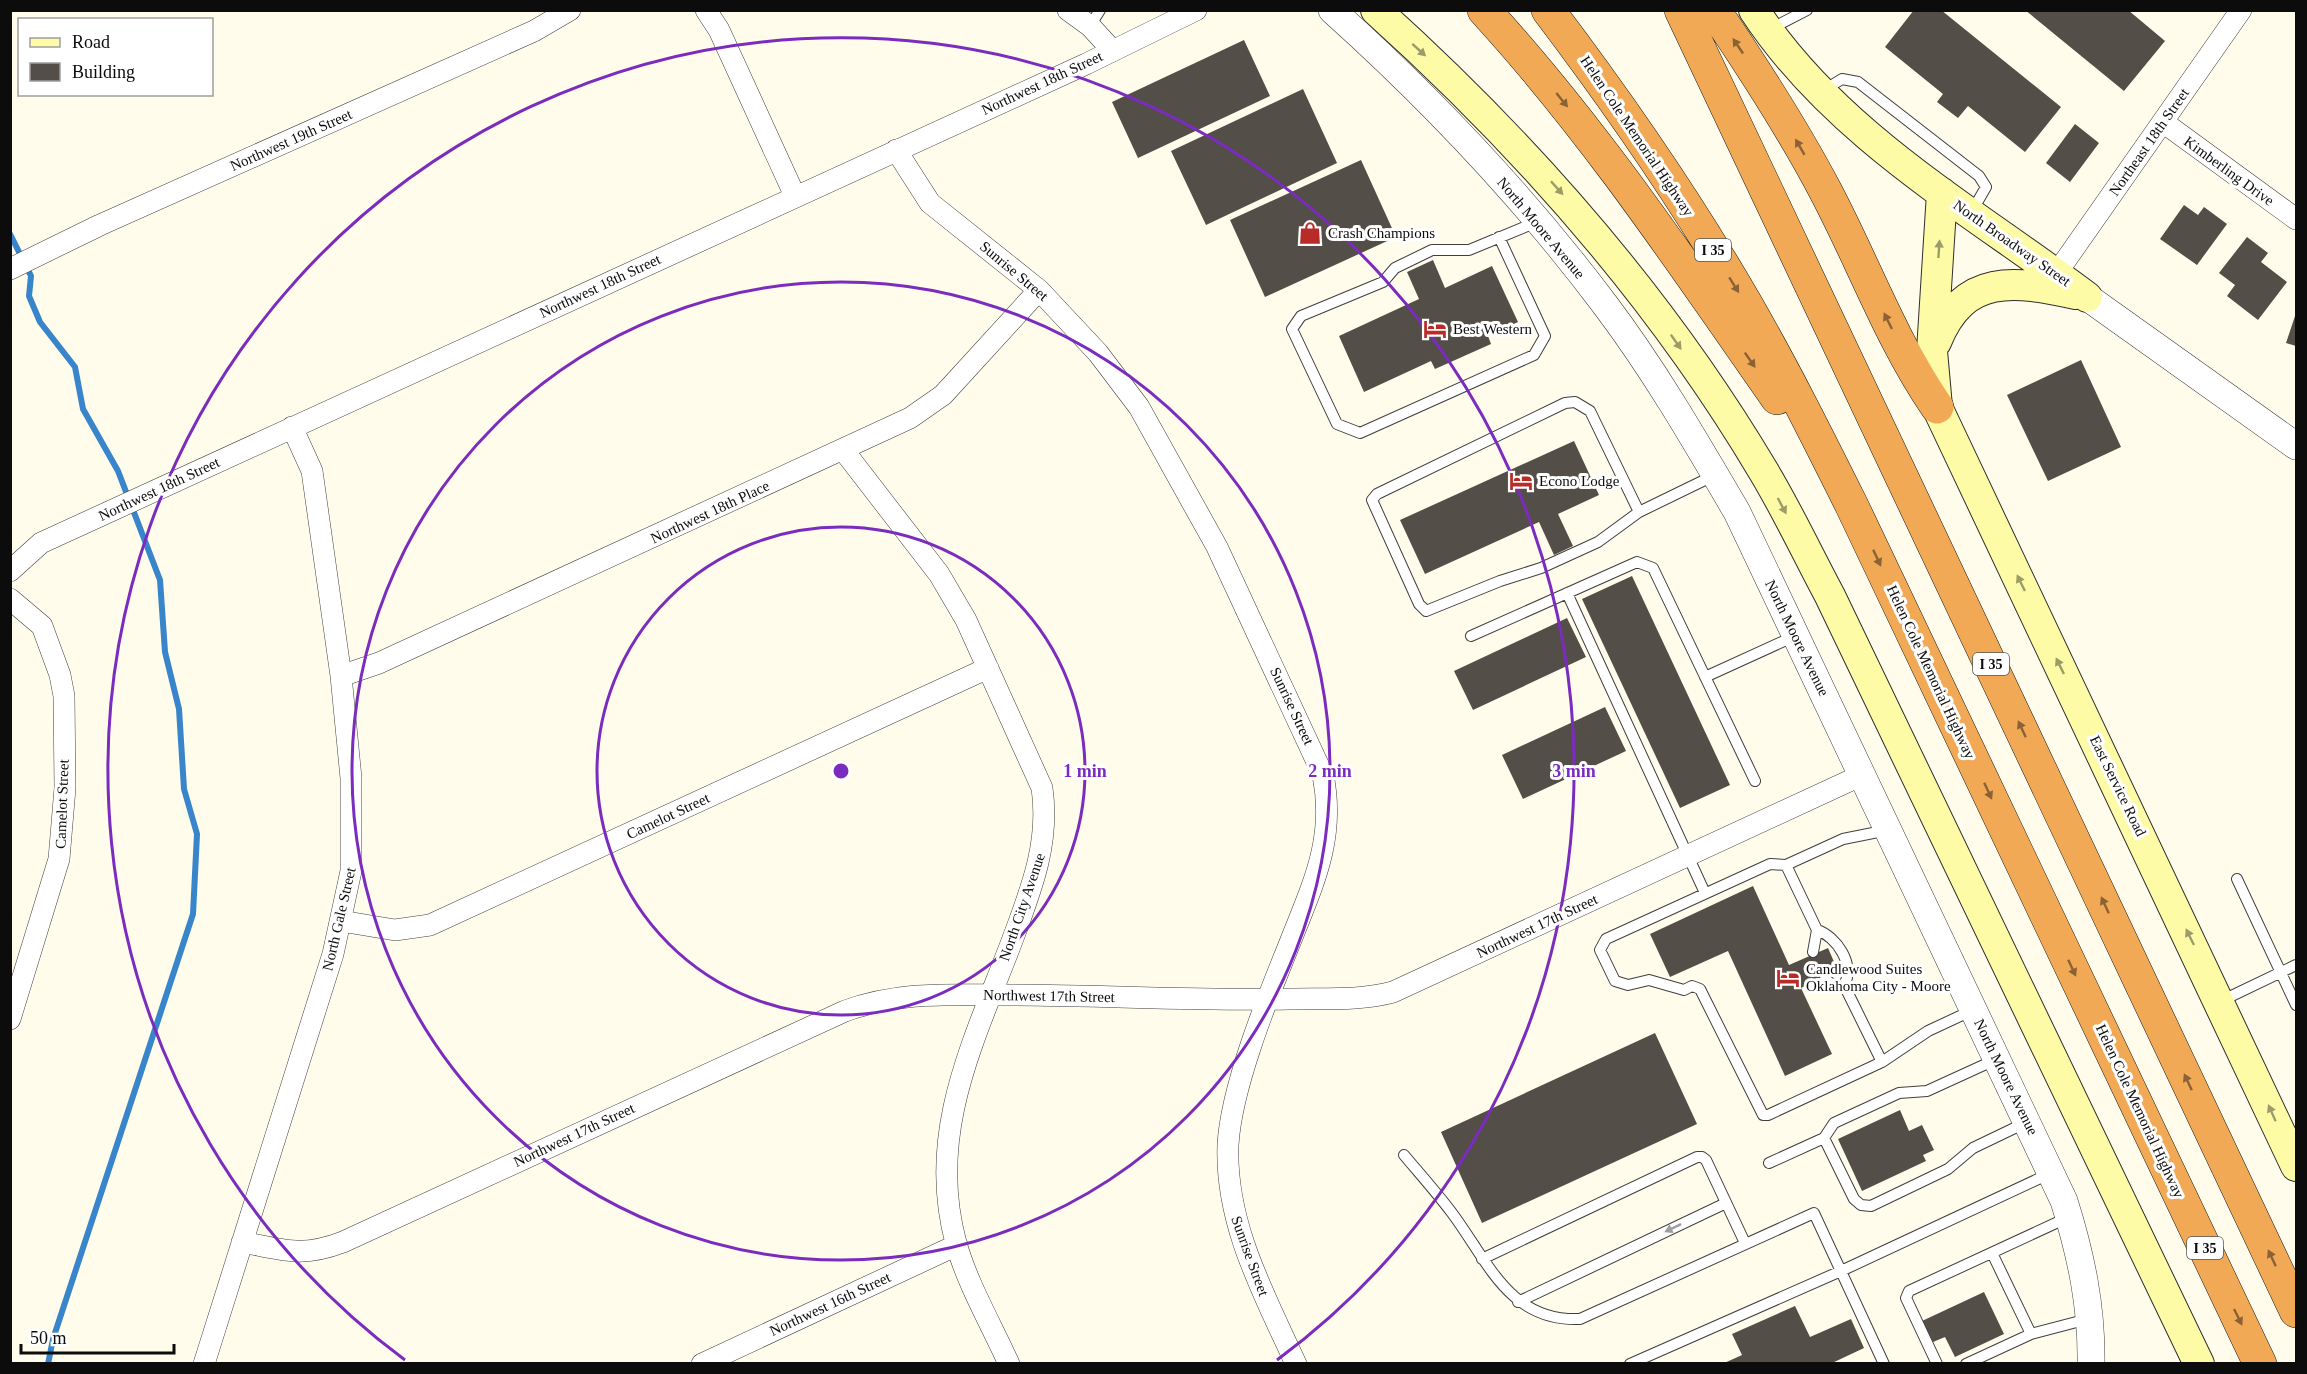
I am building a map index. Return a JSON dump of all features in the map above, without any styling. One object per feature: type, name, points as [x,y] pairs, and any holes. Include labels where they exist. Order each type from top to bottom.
[{"type":"highway","points":[[1484,10],[1525,55],[1593,138],[1852,506]]},
{"type":"highway","name":"Helen Cole Memorial Highway","points":[[1548,10],[1605,85],[1746,304],[1852,506],[2260,1364]]},
{"type":"highway","points":[[1690,12],[1762,81],[1826,192],[1914,374],[1937,407]]},
{"type":"highway","name":"I 35","points":[[1690,12],[2296,1311]]},
{"type":"main road","points":[[1376,10],[1496,124],[1560,192],[1632,278],[1725,411],[1764,473],[1830,596],[2199,1364]]},
{"type":"main road","name":"North Broadway Street","points":[[1761,20],[1821,91],[1851,122],[1942,194],[2087,297]]},
{"type":"main road","points":[[1937,407],[1932,351],[1942,194]]},
{"type":"main road","points":[[1932,351],[1951,313],[1965,300],[1989,289],[2001,285],[2028,284],[2087,297]]},
{"type":"main road","name":"East Service Road","points":[[1937,407],[2220,1001],[2296,1167]]},
{"type":"street","name":"Northwest 19th Street","points":[[14,267],[100,225],[534,32],[570,10]]},
{"type":"street","points":[[706,10],[719,30],[795,196]]},
{"type":"street","points":[[1068,10],[1095,18],[1113,51]]},
{"type":"street","name":"Northwest 18th Street","points":[[10,571],[41,543],[1113,51],[1197,10]]},
{"type":"street","name":"North Moore Avenue","points":[[1332,10],[1392,65],[1453,126],[1538,221],[1607,307],[1691,431],[1737,512],[2051,1173],[2069,1217],[2083,1267],[2091,1318],[2091,1364]]},
{"type":"street","name":"Northeast 18th Street","points":[[2056,274],[2241,10]]},
{"type":"street","name":"Kimberling Drive","points":[[2163,122],[2296,219]]},
{"type":"street","name":"Sunrise Street","points":[[896,150],[930,203],[1039,290],[1098,353],[1139,407],[1169,457],[1217,547],[1323,775],[1328,802],[1326,840],[1301,917],[1235,1099],[1228,1143],[1229,1179],[1235,1216],[1246,1251],[1296,1364]]},
{"type":"street","name":"Northwest 18th Place","points":[[341,676],[379,663],[910,418],[943,395],[1039,290]]},
{"type":"street","name":"North Broadway Street","points":[[2087,297],[2296,446]]},
{"type":"street","name":"North Gale Street","points":[[204,1364],[341,921],[351,871],[353,827],[341,676],[312,471],[292,427]]},
{"type":"street","name":"North City Avenue","points":[[844,450],[939,574],[988,668],[1042,788],[1046,813],[1043,849],[1033,886],[965,1061],[953,1104],[949,1133],[948,1203],[957,1245],[1009,1364]]},
{"type":"street","name":"Camelot Street","points":[[10,599],[42,626],[60,675],[64,696],[65,788],[59,859],[10,1019]]},
{"type":"street","name":"Camelot Street","points":[[341,921],[394,930],[430,925],[988,668]]},
{"type":"street","name":"Northwest 17th Street","points":[[242,1242],[298,1252],[326,1249],[845,1011],[892,997],[991,995],[1269,1000],[1348,999],[1393,992],[1862,775]]},
{"type":"street","name":"Northwest 16th Street","points":[[702,1364],[957,1245]]},
{"type":"lane","points":[[1761,20],[1808,10]]},
{"type":"lane","points":[[1821,91],[1842,79],[1857,82],[1979,176],[1986,187],[1971,214]]},
{"type":"lane","points":[[1499,237],[1545,336],[1534,355],[1360,433],[1336,424],[1292,329],[1301,316],[1383,282],[1395,268],[1432,250],[1469,250],[1499,237],[1538,221]]},
{"type":"lane","points":[[1639,512],[1590,411],[1575,402],[1565,403],[1377,494],[1372,500],[1419,604],[1426,610],[1598,542],[1639,512],[1716,475]]},
{"type":"lane","points":[[1471,636],[1637,562],[1653,568],[1755,781]]},
{"type":"lane","points":[[1567,593],[1705,893]]},
{"type":"lane","points":[[1705,677],[1796,636]]},
{"type":"lane","points":[[1888,830],[1843,838],[1786,865],[1770,864],[1606,939],[1600,950],[1615,981],[1628,985],[1649,980],[1683,990],[1692,986],[1700,989],[1763,1115],[1768,1115],[1882,1062],[1928,1031],[1974,1009]]},
{"type":"lane","points":[[1786,865],[1817,930],[1813,952]]},
{"type":"lane","points":[[2237,879],[2296,1005]]},
{"type":"lane","points":[[1817,930],[1829,934],[1837,942],[1847,965],[1849,978],[1844,985]]},
{"type":"lane","points":[[2220,1001],[2296,965]]},
{"type":"lane","points":[[1826,979],[1833,985],[1844,985]]},
{"type":"lane","points":[[1844,985],[1882,1062]]},
{"type":"lane","points":[[1769,1163],[1824,1138],[1834,1123],[1899,1093],[1927,1091],[1997,1059]]},
{"type":"lane","points":[[1824,1138],[1854,1199],[1861,1205],[1871,1206],[1948,1169],[1973,1148],[2027,1122]]},
{"type":"lane","points":[[1404,1155],[1452,1213],[1482,1259],[1518,1302],[1538,1313],[1562,1320],[1580,1319],[1814,1213],[1884,1364]]},
{"type":"lane","points":[[1482,1259],[1697,1157],[1706,1160],[1745,1243]]},
{"type":"lane","points":[[1630,1364],[1841,1271],[2051,1173]]},
{"type":"lane","points":[[1518,1302],[1725,1203]]},
{"type":"lane","points":[[1937,1364],[1906,1295],[1909,1291],[2069,1217]]},
{"type":"lane","points":[[1992,1253],[2031,1334]]},
{"type":"lane","points":[[1966,1364],[2031,1334],[2091,1318]]},
{"type":"building","points":[[1914,10],[1941,10],[2061,107],[2025,152],[1968,106],[1958,118],[1937,102],[1943,94],[1885,47]]},
{"type":"building","points":[[2025,10],[2128,10],[2165,41],[2124,91]]},
{"type":"building","points":[[1244,40],[1270,96],[1138,158],[1112,102]]},
{"type":"building","points":[[1303,89],[1337,163],[1206,225],[1171,151]]},
{"type":"building","points":[[2075,124],[2099,143],[2070,182],[2046,163]]},
{"type":"building","points":[[1361,160],[1396,237],[1265,297],[1230,220]]},
{"type":"building","points":[[2184,205],[2198,215],[2204,207],[2227,224],[2197,265],[2160,239]]},
{"type":"building","points":[[2247,237],[2268,253],[2261,262],[2287,282],[2258,320],[2227,296],[2235,285],[2219,273]]},
{"type":"building","points":[[1433,260],[1445,288],[1492,266],[1518,322],[1488,336],[1491,344],[1435,369],[1431,361],[1364,392],[1339,336],[1419,299],[1407,272]]},
{"type":"building","points":[[2296,313],[2296,346],[2286,343]]},
{"type":"building","points":[[2081,360],[2121,447],[2048,481],[2007,395]]},
{"type":"building","points":[[1574,441],[1599,495],[1558,514],[1573,546],[1554,555],[1539,522],[1425,574],[1400,520]]},
{"type":"building","points":[[1632,576],[1730,785],[1680,808],[1582,599]]},
{"type":"building","points":[[1567,618],[1586,657],[1473,710],[1454,671]]},
{"type":"building","points":[[1605,707],[1626,751],[1523,799],[1502,755]]},
{"type":"building","points":[[1753,886],[1789,965],[1828,948],[1838,971],[1801,988],[1832,1054],[1785,1076],[1728,951],[1670,977],[1650,934]]},
{"type":"building","points":[[1655,1033],[1697,1124],[1482,1223],[1441,1132]]},
{"type":"building","points":[[1900,1110],[1909,1131],[1922,1125],[1934,1150],[1923,1155],[1926,1161],[1862,1191],[1838,1139]]},
{"type":"building","points":[[1984,1292],[2004,1334],[1955,1357],[1945,1337],[1933,1342],[1922,1321]]},
{"type":"building","points":[[1795,1306],[1810,1337],[1851,1319],[1864,1348],[1830,1364],[1722,1364],[1742,1355],[1732,1334]]},
{"type":"waterway","points":[[10,234],[31,276],[29,296],[40,322],[75,367],[83,409],[118,471],[160,580],[165,652],[179,709],[184,789],[197,834],[193,914],[53,1339],[48,1364]]},
{"type":"place","name":"Crash Champions","points":[[1310,233]]},
{"type":"place","name":"Best Western","points":[[1435,329]]},
{"type":"place","name":"Econo Lodge","points":[[1521,481]]},
{"type":"place","name":"Candlewood Suites Oklahoma City - Moore","points":[[1788,978]]}]
